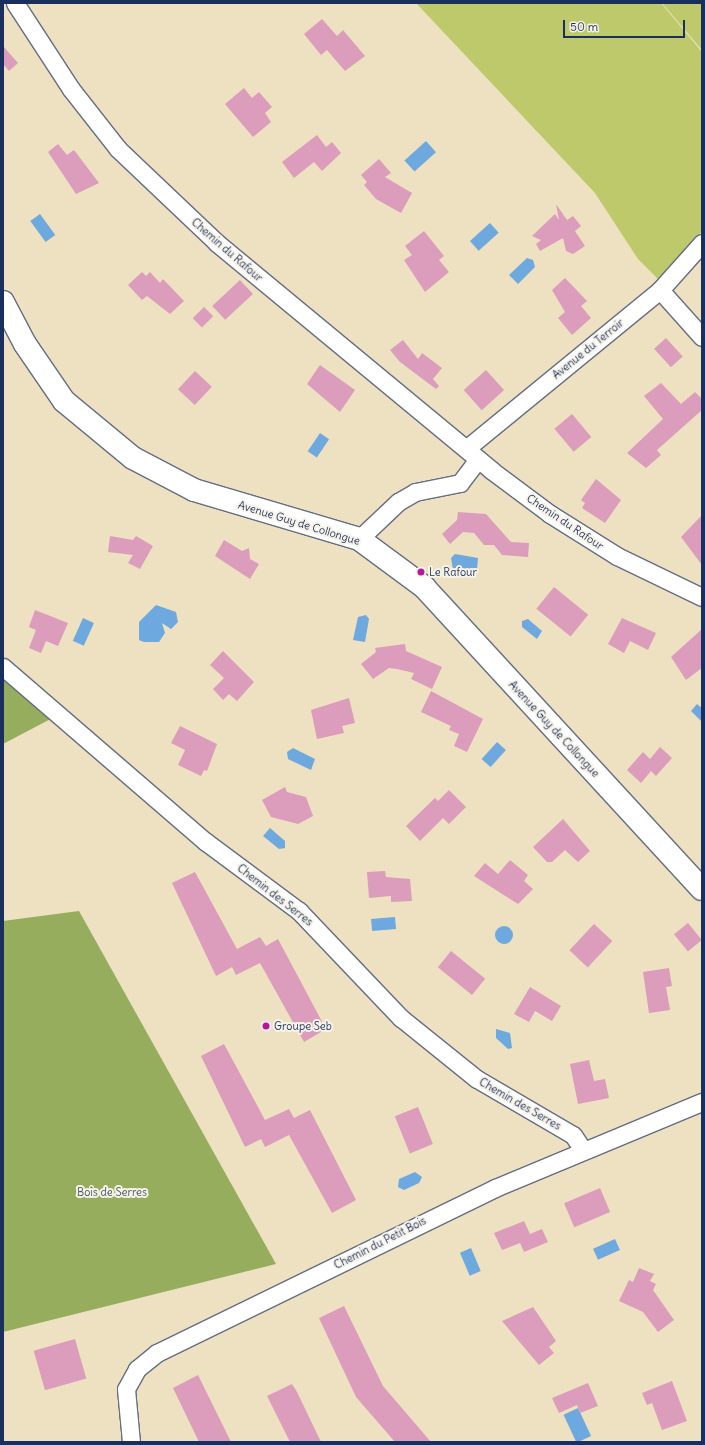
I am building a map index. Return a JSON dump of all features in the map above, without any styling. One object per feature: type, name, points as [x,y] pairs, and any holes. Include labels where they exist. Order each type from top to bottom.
[{"type":"main road","name":"Avenue Guy de Collongue","points":[[3,302],[25,344],[64,401],[133,458],[194,490],[359,539],[424,587],[702,889]]},
{"type":"street","name":"Chemin du Rafour","points":[[15,3],[71,89],[118,149],[218,243],[472,454],[584,538],[702,597]]},
{"type":"street","name":"Avenue du Terroir","points":[[472,454],[660,290],[702,243]]},
{"type":"street","points":[[660,290],[702,337]]},
{"type":"street","points":[[359,539],[398,502],[415,492],[460,483],[472,454]]},
{"type":"street","name":"Chemin des Serres","points":[[3,667],[206,842],[299,911],[401,1018],[477,1079],[573,1135],[583,1150]]},
{"type":"street","name":"Chemin du Petit Bois","points":[[131,1442],[126,1389],[130,1377],[145,1361],[397,1234],[583,1150],[702,1102]]},
{"type":"green space","points":[[416,3],[661,3],[702,52],[702,231],[659,280],[638,259],[595,193]]},
{"type":"green space","points":[[662,3],[702,3],[702,50]]},
{"type":"green space","points":[[3,667],[60,714],[3,744]]},
{"type":"green space","name":"Bois de Serres","points":[[79,911],[276,1264],[3,1332],[3,921]]},
{"type":"water","points":[[426,141],[436,152],[414,172],[404,160]]},
{"type":"water","points":[[40,214],[55,235],[46,242],[30,221]]},
{"type":"water","points":[[490,223],[499,233],[479,251],[470,241]]},
{"type":"water","points":[[527,258],[533,260],[535,267],[518,284],[509,275]]},
{"type":"water","points":[[320,433],[329,439],[317,457],[308,451]]},
{"type":"water","points":[[455,554],[478,558],[477,570],[453,569],[451,558]]},
{"type":"water","points":[[156,605],[176,612],[178,622],[171,629],[162,623],[165,633],[159,642],[144,642],[139,640],[139,622]]},
{"type":"water","points":[[366,615],[369,619],[365,642],[353,640],[358,617]]},
{"type":"water","points":[[83,618],[94,623],[84,646],[73,641]]},
{"type":"water","points":[[528,619],[542,631],[537,639],[522,627],[522,621]]},
{"type":"water","points":[[697,704],[702,708],[702,722],[691,711]]},
{"type":"water","points":[[497,742],[506,750],[491,767],[482,759]]},
{"type":"water","points":[[293,748],[315,759],[311,770],[288,759],[287,752]]},
{"type":"water","points":[[270,828],[285,841],[285,848],[279,849],[263,836]]},
{"type":"water","points":[[395,917],[396,929],[372,931],[371,919]]},
{"type":"water","points":[[504,926],[510,929],[513,935],[510,941],[504,944],[498,941],[495,935],[498,929]]},
{"type":"water","points":[[496,1029],[510,1033],[512,1048],[508,1049],[496,1038]]},
{"type":"water","points":[[415,1172],[422,1177],[419,1183],[404,1190],[398,1187],[399,1179]]},
{"type":"water","points":[[615,1239],[620,1250],[598,1260],[593,1249]]},
{"type":"water","points":[[471,1248],[481,1271],[470,1276],[460,1253]]},
{"type":"water","points":[[578,1408],[591,1436],[576,1442],[563,1415]]},
{"type":"building","points":[[322,19],[337,36],[343,30],[365,56],[345,71],[327,50],[321,55],[304,34]]},
{"type":"building","points":[[3,46],[18,63],[9,71],[3,64]]},
{"type":"building","points":[[244,88],[252,98],[259,92],[272,107],[265,113],[271,122],[253,137],[225,104]]},
{"type":"building","points":[[317,135],[326,147],[332,142],[341,153],[322,171],[314,162],[294,178],[282,162]]},
{"type":"building","points":[[58,144],[67,155],[74,150],[99,183],[76,194],[48,152]]},
{"type":"building","points":[[379,159],[391,173],[385,177],[412,193],[401,213],[376,199],[364,185],[367,182],[361,175]]},
{"type":"building","points":[[556,204],[567,220],[573,216],[581,226],[575,231],[585,246],[573,254],[566,251],[563,238],[540,251],[536,244],[541,240],[532,236],[555,214],[559,220]]},
{"type":"building","points":[[424,231],[444,256],[439,260],[449,272],[425,292],[404,260],[412,255],[405,246]]},
{"type":"building","points":[[142,272],[146,276],[150,272],[160,283],[163,279],[184,301],[170,314],[147,296],[142,300],[128,285]]},
{"type":"building","points":[[565,278],[587,301],[581,306],[591,318],[572,335],[558,318],[565,312],[552,290]]},
{"type":"building","points":[[240,280],[253,294],[225,320],[212,306]]},
{"type":"building","points":[[204,307],[213,316],[202,328],[193,318]]},
{"type":"building","points":[[666,338],[683,357],[671,367],[654,349]]},
{"type":"building","points":[[403,340],[418,359],[422,353],[442,368],[433,379],[439,386],[436,389],[400,362],[390,350]]},
{"type":"building","points":[[320,365],[355,390],[340,412],[307,384]]},
{"type":"building","points":[[486,370],[504,390],[482,410],[464,390]]},
{"type":"building","points":[[195,371],[212,387],[195,405],[178,389]]},
{"type":"building","points":[[661,383],[681,404],[695,392],[702,399],[702,410],[657,450],[661,455],[646,468],[627,453],[663,419],[644,396]]},
{"type":"building","points":[[572,414],[591,437],[574,452],[554,429]]},
{"type":"building","points":[[596,479],[621,500],[605,523],[582,508],[585,503],[581,500]]},
{"type":"building","points":[[458,512],[486,514],[511,542],[529,543],[528,557],[502,555],[494,545],[484,545],[474,533],[463,532],[450,544],[442,534],[457,520]]},
{"type":"building","points":[[702,515],[702,565],[681,537]]},
{"type":"building","points":[[110,536],[133,540],[136,536],[153,546],[140,569],[128,563],[133,555],[108,552]]},
{"type":"building","points":[[224,540],[242,551],[249,548],[250,559],[259,564],[250,579],[215,556]]},
{"type":"building","points":[[554,587],[588,615],[571,636],[536,609]]},
{"type":"building","points":[[35,610],[68,623],[58,646],[46,641],[41,653],[29,648],[36,630],[29,627]]},
{"type":"building","points":[[622,618],[656,633],[648,650],[630,641],[624,653],[608,644]]},
{"type":"building","points":[[702,629],[702,668],[686,680],[671,657]]},
{"type":"building","points":[[405,644],[406,651],[442,667],[432,689],[411,679],[414,673],[397,669],[389,668],[373,679],[361,664],[376,652],[375,648]]},
{"type":"building","points":[[223,651],[254,682],[237,701],[229,694],[223,700],[213,689],[224,678],[210,665]]},
{"type":"building","points":[[431,691],[483,719],[467,752],[454,746],[459,734],[449,730],[451,726],[421,712]]},
{"type":"building","points":[[349,698],[355,723],[342,726],[344,733],[317,739],[311,710]]},
{"type":"building","points":[[180,726],[217,744],[207,771],[204,770],[201,776],[178,765],[185,750],[171,743]]},
{"type":"building","points":[[660,747],[672,758],[656,776],[651,771],[641,783],[627,770],[643,752],[650,759]]},
{"type":"building","points":[[285,787],[287,792],[306,797],[313,816],[298,824],[271,817],[262,800]]},
{"type":"building","points":[[449,790],[466,807],[449,824],[443,818],[420,841],[406,826],[435,798],[438,801]]},
{"type":"building","points":[[563,819],[590,851],[578,862],[565,850],[552,862],[547,862],[533,847]]},
{"type":"building","points":[[510,860],[528,875],[524,881],[533,889],[518,904],[474,876],[485,863],[498,874]]},
{"type":"building","points":[[385,871],[386,877],[410,879],[412,901],[391,902],[391,896],[369,898],[367,872]]},
{"type":"building","points":[[195,872],[237,949],[260,937],[266,946],[278,939],[326,1029],[304,1042],[260,963],[236,975],[232,967],[216,976],[172,883]]},
{"type":"building","points":[[688,923],[702,940],[688,951],[674,934]]},
{"type":"building","points":[[594,924],[612,941],[588,967],[569,950]]},
{"type":"building","points":[[451,951],[485,979],[472,995],[438,967]]},
{"type":"building","points":[[669,968],[672,986],[666,987],[670,1010],[649,1013],[643,972]]},
{"type":"building","points":[[530,987],[561,1006],[552,1021],[535,1011],[529,1022],[514,1014]]},
{"type":"building","points":[[224,1044],[265,1120],[289,1109],[294,1118],[310,1110],[356,1200],[332,1213],[289,1135],[265,1147],[261,1139],[245,1147],[201,1056]]},
{"type":"building","points":[[589,1060],[594,1081],[605,1079],[609,1098],[578,1104],[570,1064]]},
{"type":"building","points":[[418,1107],[433,1144],[410,1153],[395,1116]]},
{"type":"building","points":[[600,1188],[610,1212],[574,1227],[564,1203]]},
{"type":"building","points":[[524,1221],[530,1234],[542,1229],[548,1242],[524,1252],[520,1243],[502,1250],[494,1233]]},
{"type":"building","points":[[639,1268],[654,1274],[650,1281],[656,1284],[653,1290],[674,1320],[658,1332],[643,1312],[619,1301],[629,1280],[633,1282]]},
{"type":"building","points":[[344,1306],[383,1386],[431,1442],[395,1442],[356,1397],[319,1318]]},
{"type":"building","points":[[533,1307],[556,1341],[549,1347],[554,1353],[539,1365],[502,1321]]},
{"type":"building","points":[[75,1339],[86,1378],[45,1390],[34,1351]]},
{"type":"building","points":[[198,1375],[231,1442],[199,1442],[173,1388]]},
{"type":"building","points":[[672,1381],[687,1421],[662,1430],[652,1403],[647,1405],[642,1393]]},
{"type":"building","points":[[588,1383],[598,1406],[580,1413],[577,1405],[559,1413],[552,1398]]},
{"type":"building","points":[[292,1384],[321,1442],[290,1442],[267,1396]]},
{"type":"place","name":"Le Rafour","points":[[421,572]]},
{"type":"place","name":"Groupe Seb","points":[[266,1026]]}]
